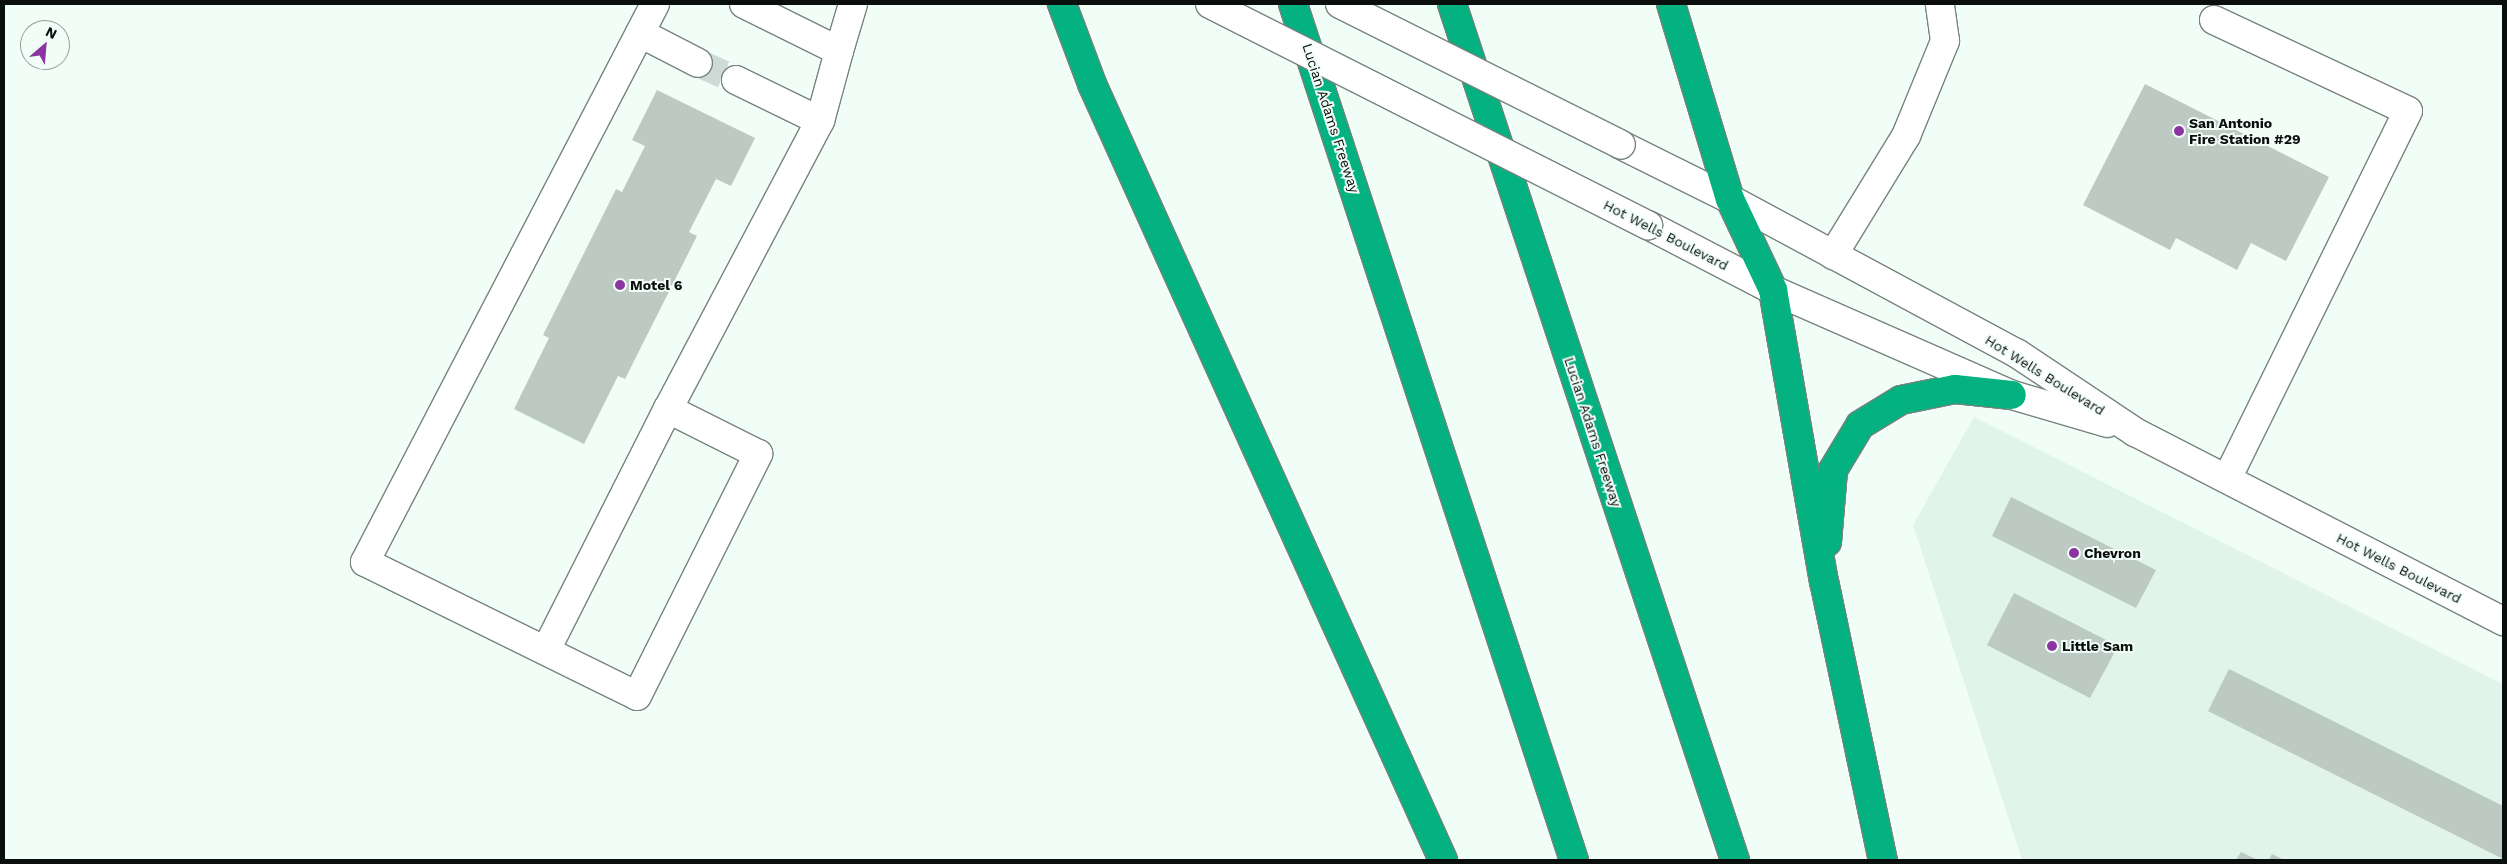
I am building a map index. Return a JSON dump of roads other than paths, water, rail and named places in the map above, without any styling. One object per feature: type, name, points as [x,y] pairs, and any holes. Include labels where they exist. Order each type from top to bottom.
[{"type":"highway","points":[[1062,4],[1092,84],[1443,860]]},
{"type":"highway","name":"Lucian Adams Freeway","points":[[1293,4],[1574,860]]},
{"type":"highway","name":"Lucian Adams Freeway","points":[[1452,4],[1735,860]]},
{"type":"highway","points":[[1671,4],[1730,199],[1773,290],[1824,581],[1883,860]]},
{"type":"highway","points":[[1824,581],[1833,470],[1860,425],[1901,400],[1954,389],[2012,395]]},
{"type":"street","points":[[655,4],[366,562],[638,696],[758,454],[668,409]]},
{"type":"street","points":[[744,4],[839,51]]},
{"type":"street","points":[[546,650],[668,409],[820,121],[853,4]]},
{"type":"street","name":"Hot Wells Boulevard","points":[[1210,4],[1773,290],[2012,395],[2136,432]]},
{"type":"street","name":"Hot Wells Boulevard","points":[[1340,4],[1730,199],[2018,354],[2136,432],[2503,621]]},
{"type":"street","points":[[1833,255],[1906,136],[1946,41],[1940,4]]},
{"type":"street","points":[[2214,20],[2408,111],[2227,479]]},
{"type":"street","points":[[640,33],[698,63]]},
{"type":"street","points":[[736,80],[820,121]]},
{"type":"tunnel","points":[[698,63],[736,80]]},
{"type":"place","name":"San Antonio Fire Station #29","points":[[2179,131]]},
{"type":"place","name":"Motel 6","points":[[620,285]]},
{"type":"place","name":"Chevron","points":[[2074,553]]},
{"type":"place","name":"Little Sam","points":[[2052,646]]}]
